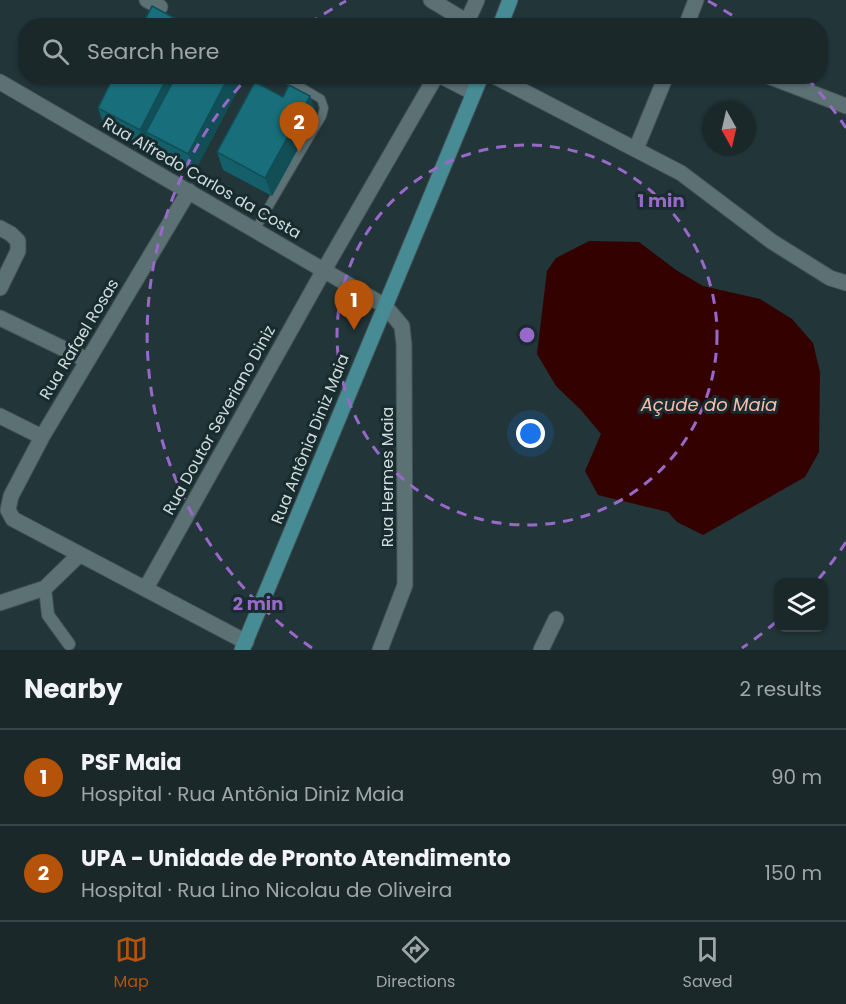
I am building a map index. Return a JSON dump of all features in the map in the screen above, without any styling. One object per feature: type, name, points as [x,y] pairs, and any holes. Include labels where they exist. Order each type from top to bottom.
[{"type":"main road","points":[[503,18],[510,0]]},
{"type":"main road","name":"Rua Antônia Diniz Maia","points":[[244,646],[478,84]]},
{"type":"street","points":[[431,0],[459,18]]},
{"type":"street","points":[[470,18],[477,0]]},
{"type":"street","points":[[689,18],[696,0]]},
{"type":"street","name":"Rua Alfredo Carlos da Costa","points":[[0,82],[385,306]]},
{"type":"street","name":"Rua Doutor Severiano Diniz","points":[[146,588],[431,84]]},
{"type":"street","points":[[457,84],[474,93]]},
{"type":"street","points":[[510,84],[681,173],[771,241],[830,278],[846,283]]},
{"type":"street","points":[[636,149],[663,84]]},
{"type":"street","points":[[789,84],[846,106]]},
{"type":"street","name":"Rua Rafael Rosas","points":[[79,555],[13,519],[8,510],[11,496],[42,437],[189,191]]},
{"type":"street","points":[[0,228],[18,241],[18,251],[0,288]]},
{"type":"street","name":"Rua Hermes Maia","points":[[380,650],[405,585],[404,345],[402,326],[385,306]]},
{"type":"street","points":[[0,318],[87,360]]},
{"type":"street","points":[[0,416],[42,437]]},
{"type":"street","points":[[0,603],[45,588],[79,555],[146,588],[244,646]]},
{"type":"street","points":[[45,588],[48,615],[69,644]]},
{"type":"street","points":[[542,650],[556,619]]},
{"type":"lane","points":[[255,230],[322,116],[324,108],[321,99],[296,84]]},
{"type":"water","name":"Açude do Maia","points":[[589,241],[639,242],[676,270],[703,286],[760,299],[792,319],[813,343],[820,372],[819,452],[805,477],[703,535],[677,522],[668,512],[598,495],[585,471],[601,434],[581,410],[556,386],[537,354],[547,271],[556,258]]},
{"type":"building","points":[[152,6],[174,18],[146,18]]},
{"type":"building","points":[[110,84],[164,84],[140,130],[98,108]]},
{"type":"building","points":[[172,84],[225,84],[188,154],[146,132]]},
{"type":"building","points":[[254,84],[259,84],[283,97],[289,85],[310,96],[265,178],[217,152]]},
{"type":"place","name":"UPA - Unidade de Pronto Atendimento","points":[[299,152]]},
{"type":"place","name":"PSF Maia","points":[[354,330]]}]
